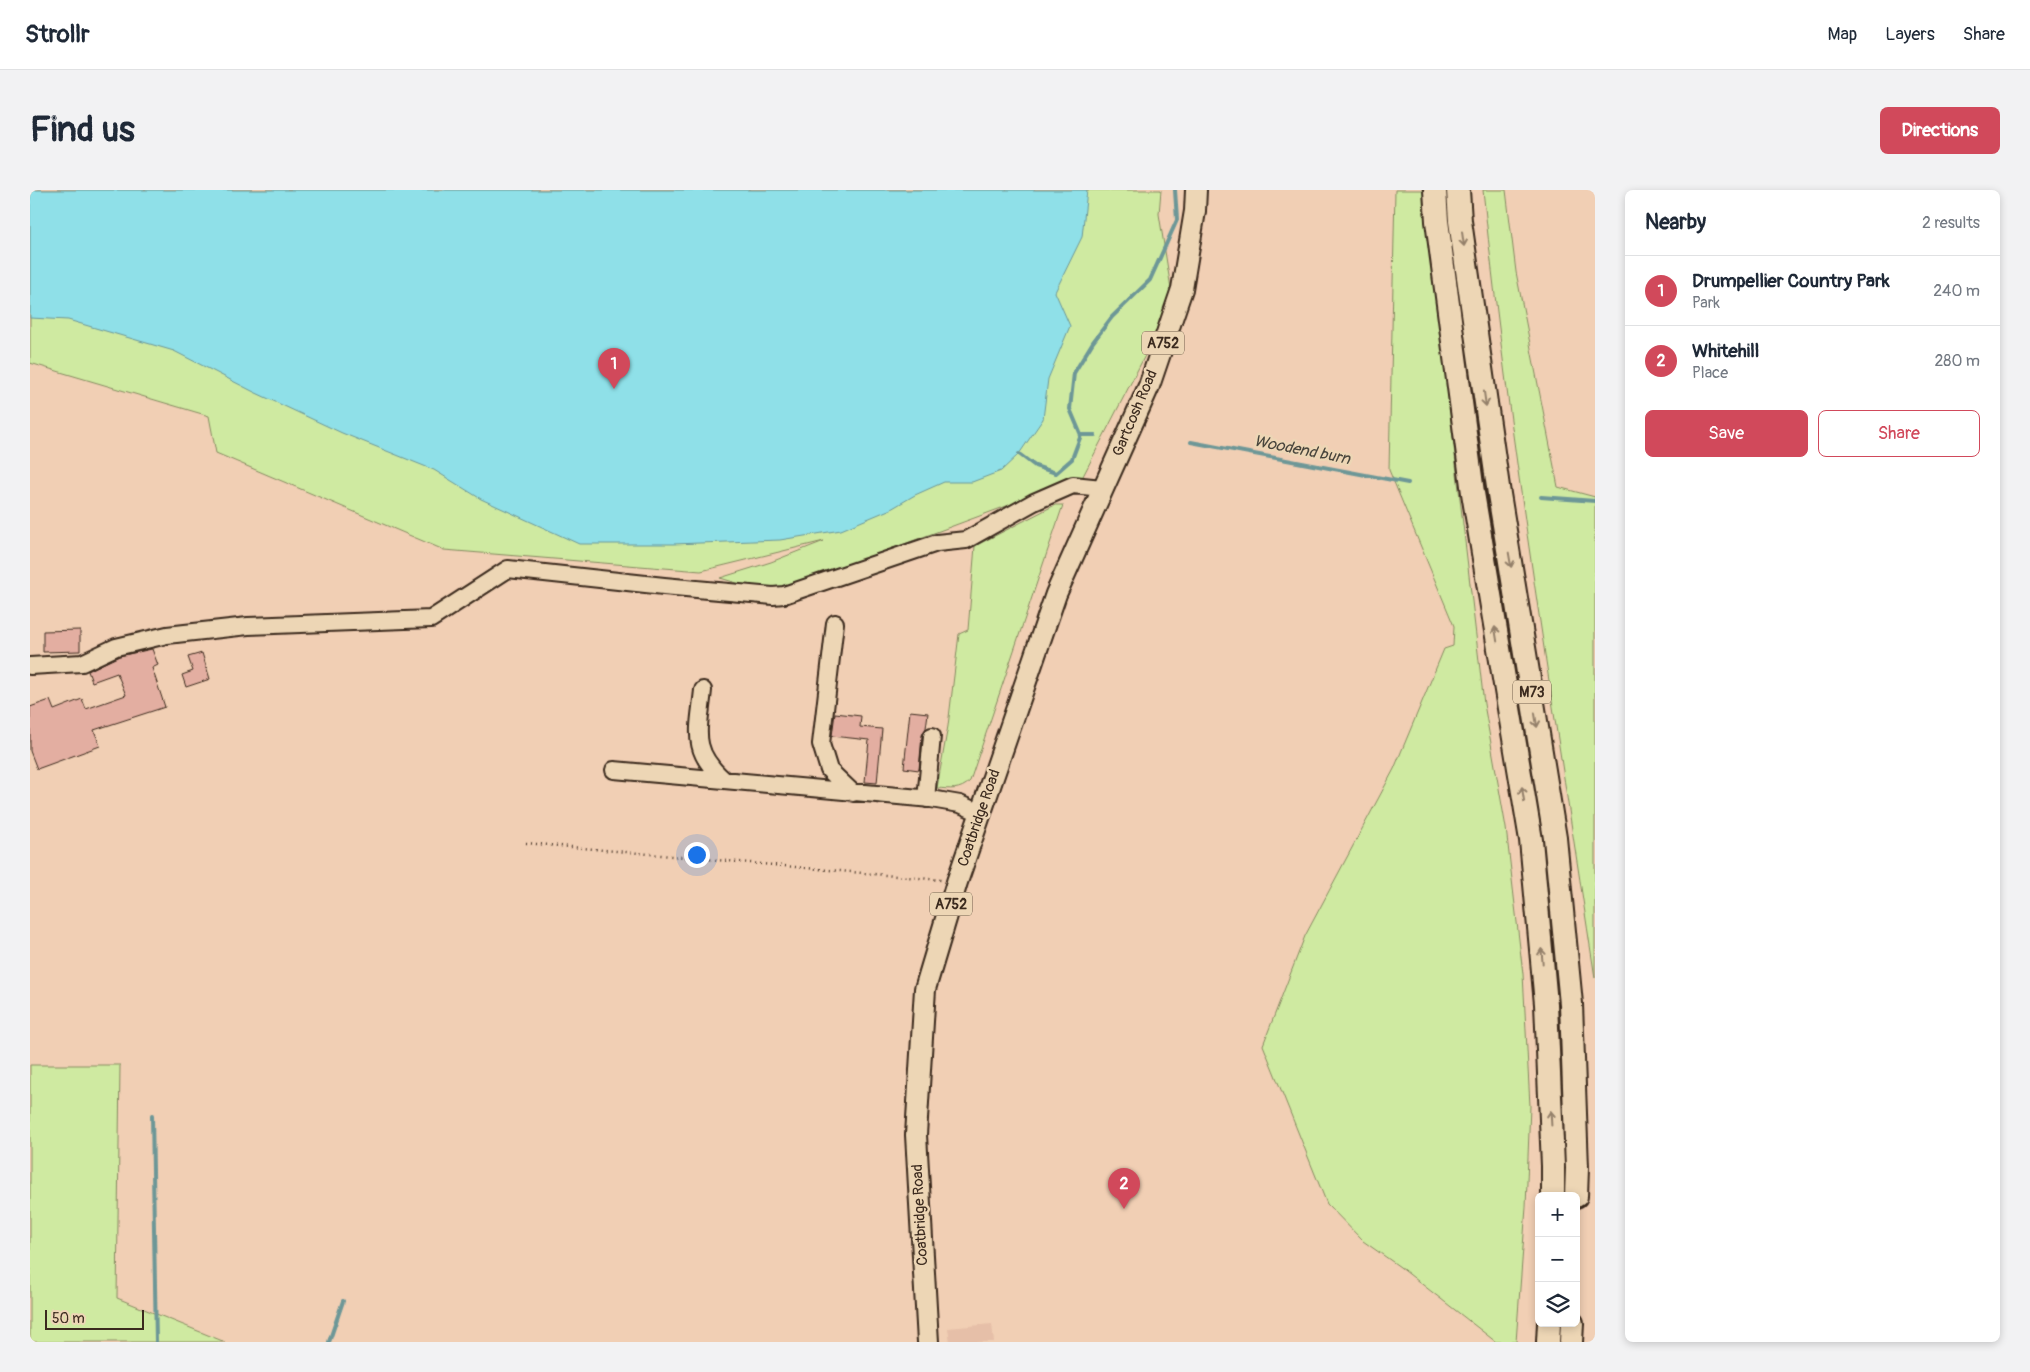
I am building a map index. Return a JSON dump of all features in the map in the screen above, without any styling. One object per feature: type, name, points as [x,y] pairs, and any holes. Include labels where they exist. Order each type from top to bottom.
[{"type":"highway","name":"M73","points":[[1435,190],[1473,493],[1531,840],[1546,1004],[1553,1192]]},
{"type":"highway","name":"M73","points":[[1458,190],[1460,222],[1497,485],[1555,838],[1571,1004],[1576,1192]]},
{"type":"highway","points":[[1548,1342],[1549,1327]]},
{"type":"highway","points":[[1571,1342],[1572,1327]]},
{"type":"main road","name":"Gartcosh Road","points":[[1102,488],[1149,386],[1182,289],[1195,211],[1196,190]]},
{"type":"main road","name":"Coatbridge Road","points":[[928,1342],[916,1135],[925,989],[957,882],[1056,594],[1102,488]]},
{"type":"street","points":[[30,666],[82,663],[116,647],[167,635],[248,626],[432,619],[508,570],[773,596],[937,543],[966,540],[1034,502],[1073,485],[1102,488]]},
{"type":"street","points":[[834,623],[821,744],[829,770],[853,793]]},
{"type":"street","points":[[703,690],[698,740],[701,751],[710,768],[724,780]]},
{"type":"street","points":[[926,799],[932,736]]},
{"type":"street","points":[[614,770],[926,799],[960,804],[980,813]]},
{"type":"path","points":[[526,843],[957,882]]},
{"type":"shaded area","points":[[992,1324],[994,1342],[950,1342],[948,1328]]},
{"type":"green space","points":[[30,190],[1161,190],[1159,214],[1173,301],[1082,478],[791,586],[754,588],[720,578],[771,562],[824,541],[701,571],[444,550],[216,453],[209,416],[30,363]]},
{"type":"green space","points":[[1395,190],[1424,190],[1484,704],[1506,828],[1523,974],[1530,1106],[1526,1207],[1516,1342],[1496,1342],[1400,1267],[1363,1241],[1327,1204],[1263,1045],[1305,936],[1394,769],[1444,649],[1453,646],[1454,626],[1389,470]]},
{"type":"green space","points":[[1483,190],[1506,190],[1516,272],[1558,487],[1595,497],[1595,978],[1520,486]]},
{"type":"green space","points":[[1055,505],[1063,505],[970,781],[959,788],[937,788],[948,726],[959,634],[968,630],[975,546]]},
{"type":"green space","points":[[30,1065],[120,1065],[117,1298],[225,1342],[30,1342]]},
{"type":"water","points":[[30,190],[1087,190],[1082,237],[1055,292],[1070,326],[1048,379],[1043,419],[1019,454],[1001,471],[972,482],[944,482],[915,495],[891,509],[841,530],[780,540],[673,544],[579,544],[481,499],[434,470],[342,433],[254,392],[174,351],[68,320],[30,318]]},
{"type":"building","points":[[80,630],[80,651],[43,652],[43,631]]},
{"type":"building","points":[[152,649],[158,665],[152,668],[165,707],[94,730],[100,746],[37,769],[30,751],[30,707],[50,700],[54,710],[82,699],[86,709],[126,695],[117,673],[92,682],[88,671],[119,656]]},
{"type":"building","points":[[202,653],[210,679],[186,687],[182,675],[193,671],[188,657]]},
{"type":"building","points":[[910,711],[928,713],[926,728],[922,735],[919,770],[904,768]]},
{"type":"building","points":[[835,713],[861,716],[860,727],[882,729],[877,783],[865,782],[869,740],[832,736]]},
{"type":"waterway","points":[[1081,435],[1070,409],[1074,373],[1093,342],[1112,317],[1150,280],[1177,220],[1175,190]]},
{"type":"waterway","name":"Woodend burn","points":[[1019,454],[1035,466],[1056,473],[1072,459],[1081,435],[1095,435]]},
{"type":"waterway","name":"Woodend burn","points":[[1191,442],[1408,483]]},
{"type":"waterway","name":"Woodend burn","points":[[1541,497],[1595,501]]},
{"type":"waterway","points":[[152,1115],[156,1342]]},
{"type":"waterway","points":[[329,1342],[343,1301]]},
{"type":"place","name":"Drumpellier Country Park","points":[[614,389]]},
{"type":"place","name":"Whitehill","points":[[1124,1209]]}]
